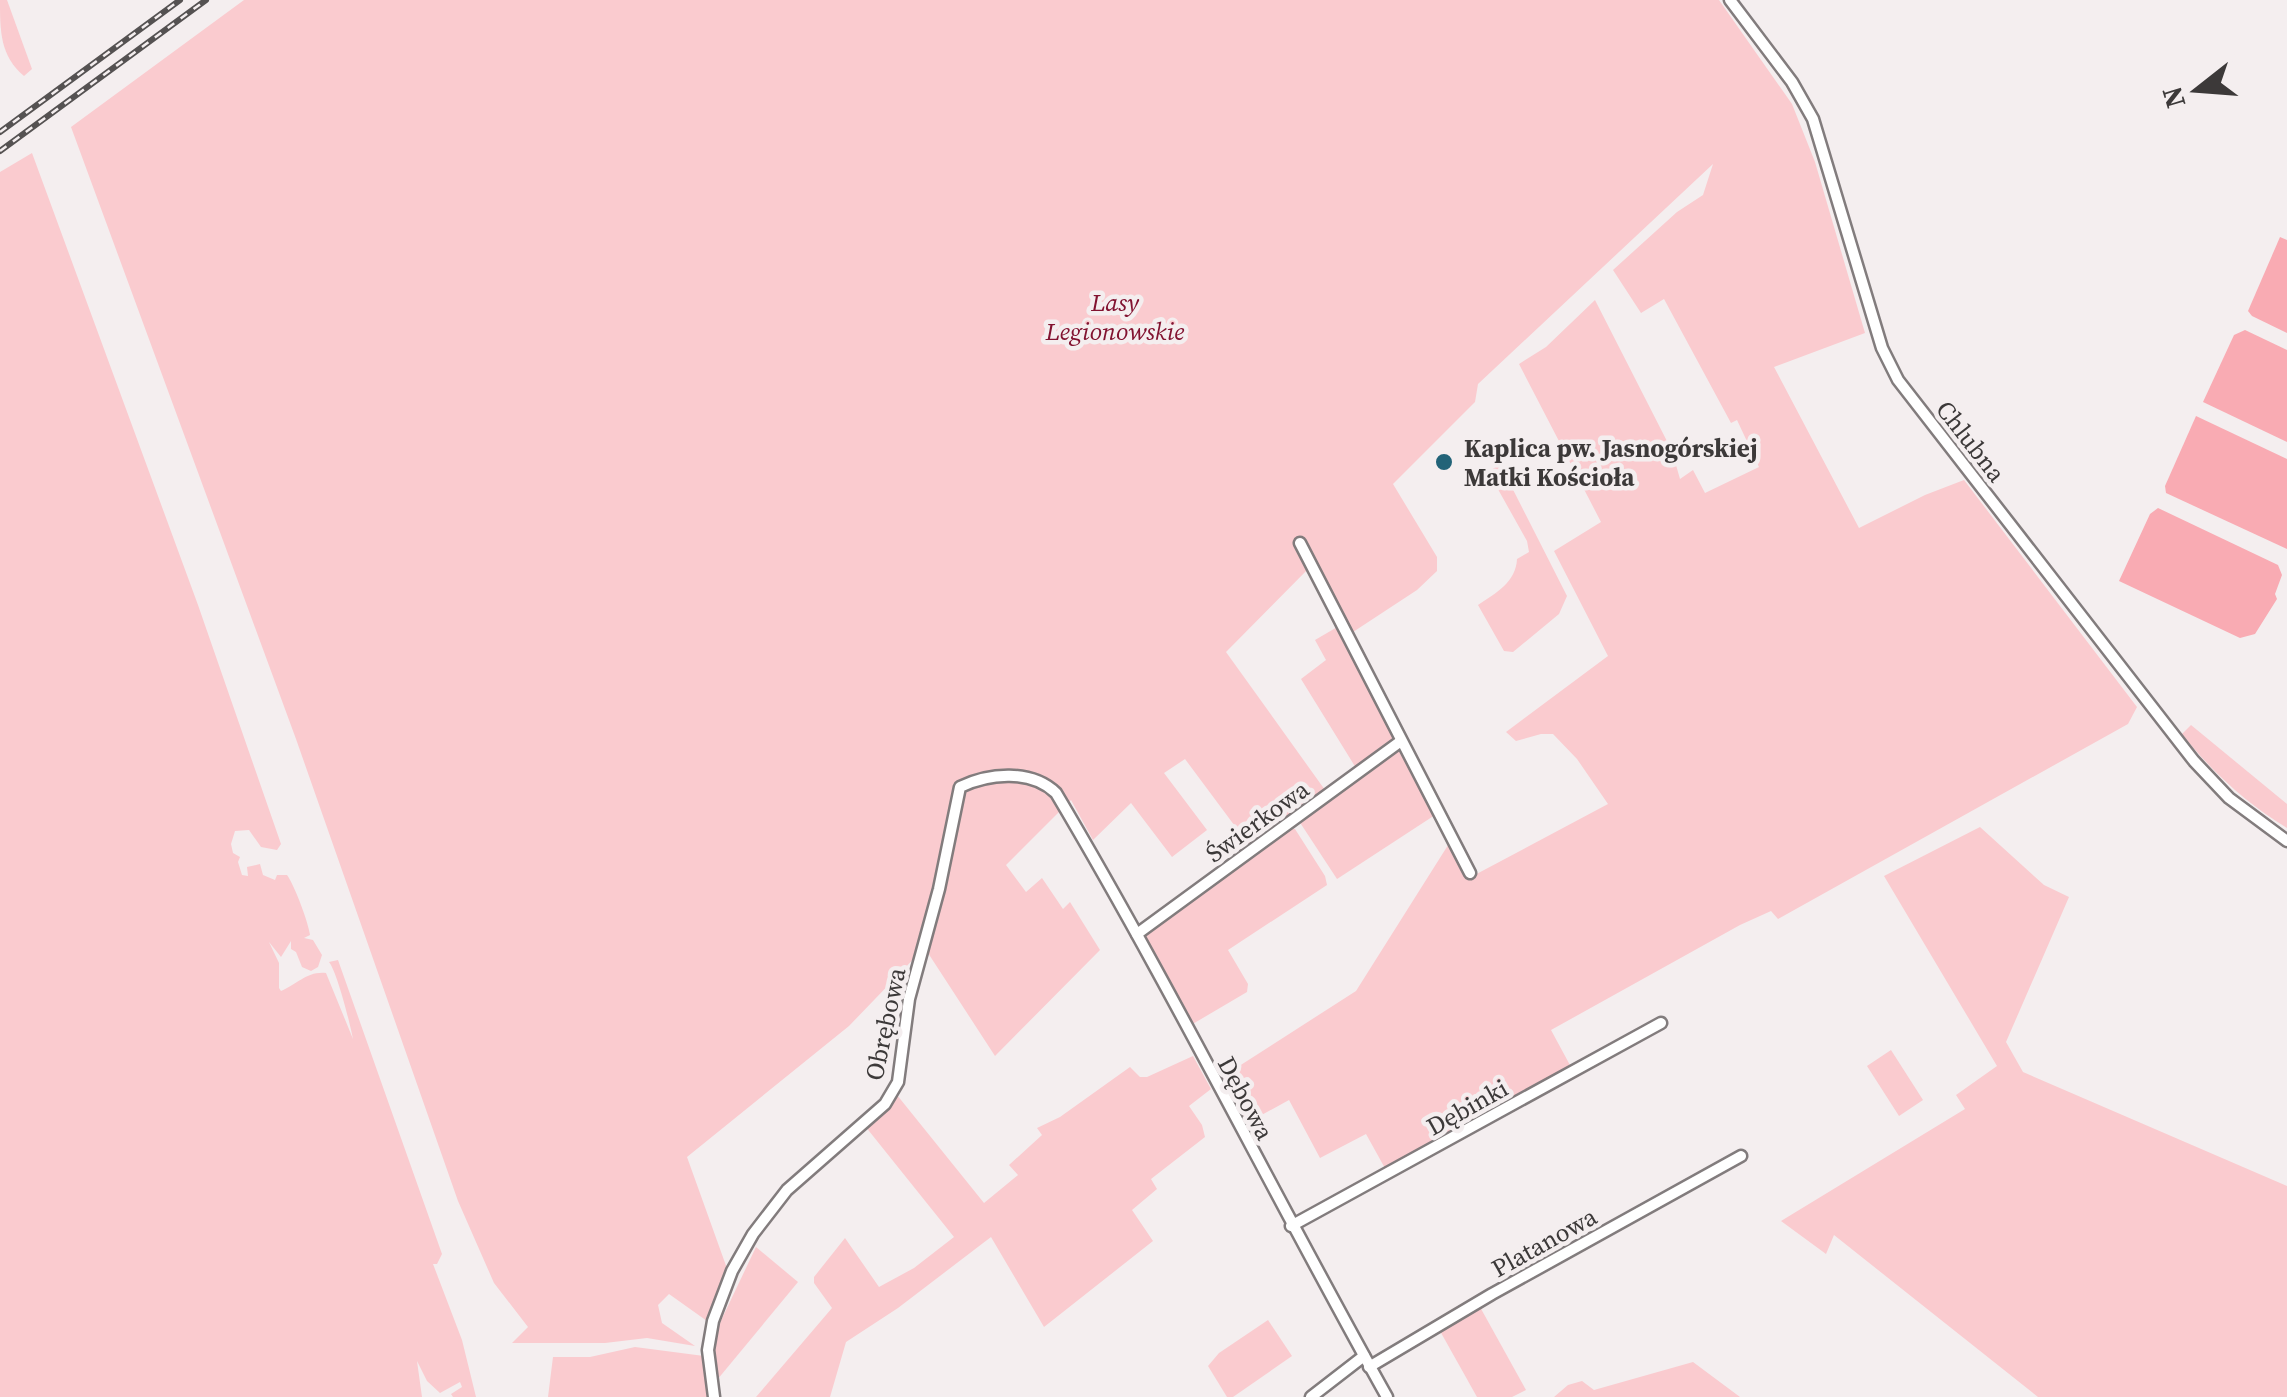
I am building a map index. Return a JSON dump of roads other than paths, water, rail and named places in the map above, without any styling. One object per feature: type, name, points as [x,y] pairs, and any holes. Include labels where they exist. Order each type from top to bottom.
[{"type":"street","name":"Chlubna","points":[[1730,0],[1792,82],[1812,119],[1882,348],[1898,380],[2194,762],[2229,798],[2287,841]]},
{"type":"street","points":[[1300,543],[1470,873]]},
{"type":"street","name":"Świerkowa","points":[[1137,934],[1401,740]]},
{"type":"street","name":"Obrębowa","points":[[714,1397],[708,1350],[713,1322],[732,1272],[753,1234],[787,1190],[885,1104],[898,1082],[909,999],[939,888],[960,786],[1010,775],[1032,779],[1056,793],[1070,817]]},
{"type":"street","name":"Dębowa","points":[[1070,817],[1386,1397]]},
{"type":"street","name":"Dębinki","points":[[1291,1226],[1661,1023]]},
{"type":"street","name":"Platanowa","points":[[1311,1397],[1366,1361],[1742,1156]]},
{"type":"railway","points":[[0,132],[180,0]]},
{"type":"railway","points":[[0,151],[206,0]]},
{"type":"place","name":"Kaplica pw. Jasnogórskiej Matki Kościoła","points":[[1444,462]]},
{"type":"park label","name":"Lasy Legionowskie","points":[[1115,316]]}]
